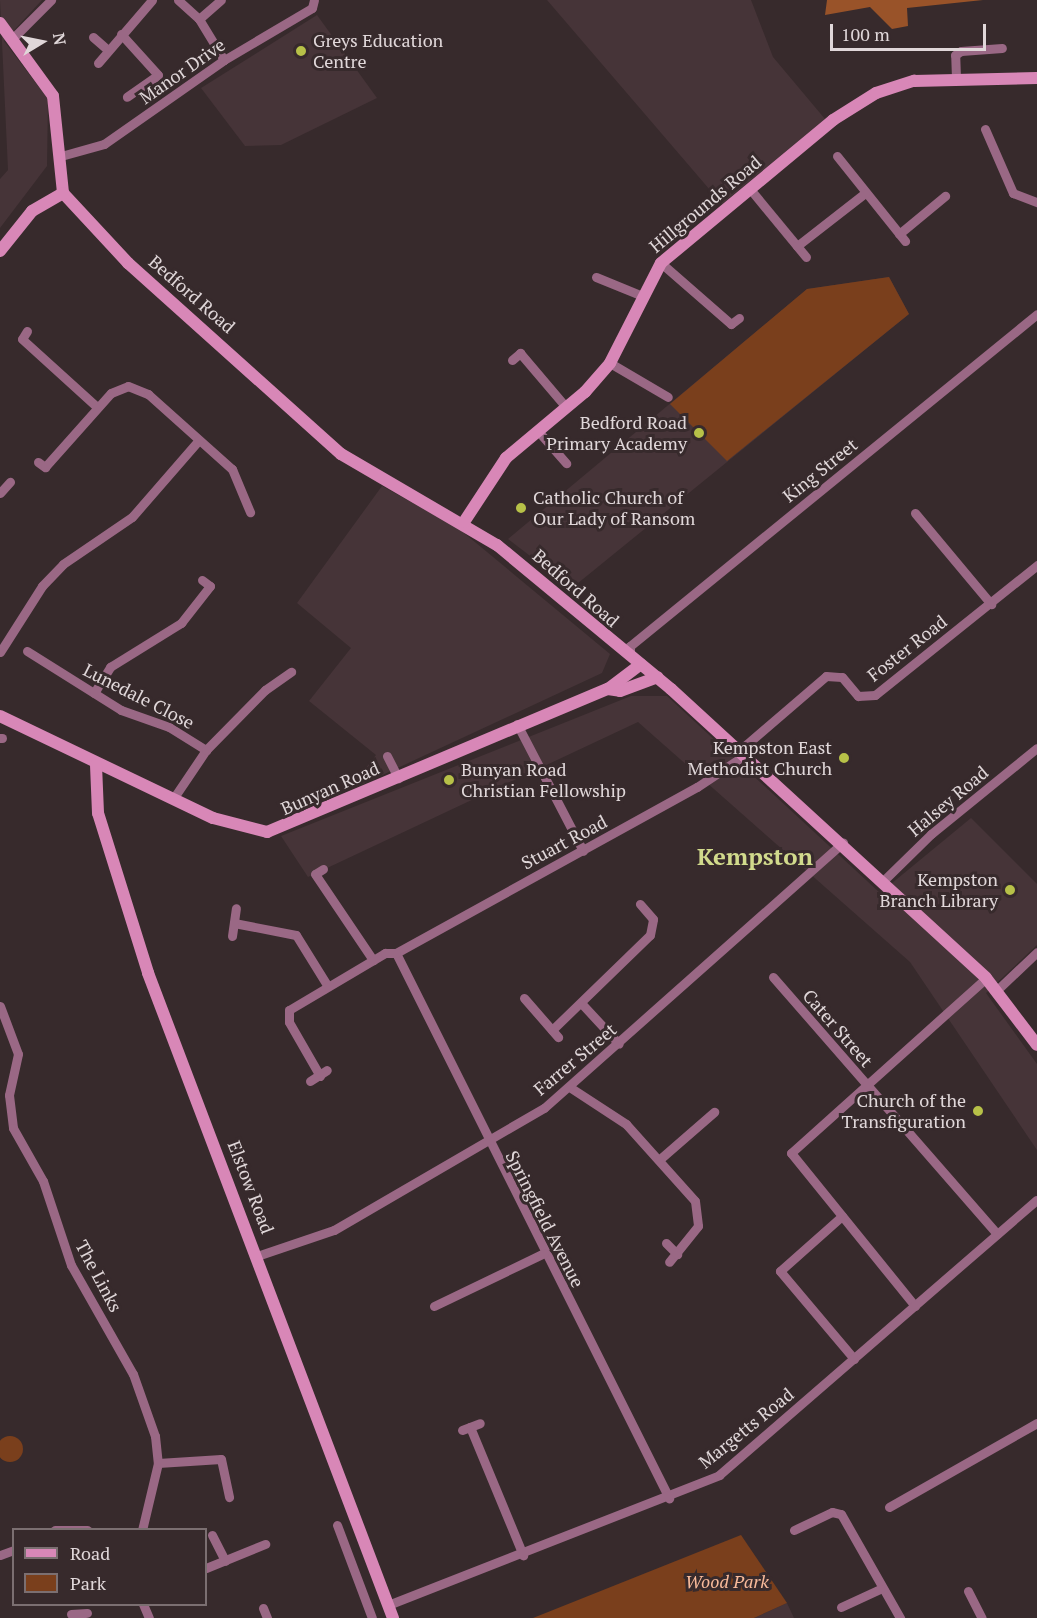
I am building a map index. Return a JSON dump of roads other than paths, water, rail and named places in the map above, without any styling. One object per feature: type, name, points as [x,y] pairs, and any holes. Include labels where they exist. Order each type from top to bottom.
[{"type":"street","points":[[0,251],[32,211],[63,193],[62,156],[53,96],[5,32],[51,0]]},
{"type":"street","points":[[98,63],[107,49],[152,0]]},
{"type":"street","points":[[178,0],[199,19],[224,60]]},
{"type":"street","points":[[199,19],[221,0]]},
{"type":"street","name":"Manor Drive","points":[[62,156],[104,144],[224,60],[312,8],[314,0]]},
{"type":"street","points":[[121,34],[158,75],[127,96]]},
{"type":"street","points":[[93,37],[107,49]]},
{"type":"street","points":[[956,78],[955,55],[989,53],[1002,48]]},
{"type":"street","name":"Hillgrounds Road","points":[[464,522],[489,477],[566,407],[610,363],[640,295],[661,263],[833,120],[876,93],[914,81],[956,78],[1037,78]]},
{"type":"street","points":[[985,129],[1013,194],[1037,202]]},
{"type":"street","points":[[837,156],[902,237],[945,196]]},
{"type":"street","points":[[750,189],[806,256]]},
{"type":"street","name":"Bedford Road","points":[[63,193],[120,256],[341,454],[464,522],[658,677],[843,843],[986,978],[1037,1045]]},
{"type":"street","points":[[797,246],[865,193]]},
{"type":"street","points":[[661,263],[731,324],[739,318]]},
{"type":"street","points":[[596,277],[640,295]]},
{"type":"street","name":"King Street","points":[[630,655],[630,645],[1037,314]]},
{"type":"street","points":[[27,331],[21,339],[97,407]]},
{"type":"street","points":[[512,360],[520,353],[566,407]]},
{"type":"street","points":[[610,363],[668,397]]},
{"type":"street","points":[[38,462],[45,467],[97,407],[128,386],[148,394],[232,469],[250,512]]},
{"type":"street","points":[[538,431],[566,463]]},
{"type":"street","points":[[0,652],[42,586],[63,564],[132,517],[198,441]]},
{"type":"street","points":[[0,494],[10,482]]},
{"type":"street","points":[[915,513],[991,604]]},
{"type":"street","name":"Foster Road","points":[[743,752],[826,676],[842,677],[858,696],[875,695],[1037,565]]},
{"type":"street","points":[[94,693],[110,667],[181,623],[210,586],[202,580]]},
{"type":"street","name":"Lunedale Close","points":[[27,651],[94,693],[206,750]]},
{"type":"street","name":"Bunyan Road","points":[[0,716],[96,765],[213,818],[267,832],[398,778],[517,724],[609,688],[641,664]]},
{"type":"street","points":[[173,800],[206,750],[265,690],[291,672]]},
{"type":"street","name":"Bunyan Road","points":[[609,688],[620,691],[658,677]]},
{"type":"street","points":[[517,724],[584,850]]},
{"type":"street","name":"Halsey Road","points":[[883,881],[931,834],[1037,748]]},
{"type":"street","name":"Stuart Road","points":[[310,1081],[323,1073],[287,1016],[293,1005],[373,960],[396,953],[584,850],[743,752]]},
{"type":"street","points":[[387,756],[398,778]]},
{"type":"street","name":"Elstow Road","points":[[96,765],[98,813],[148,973],[393,1618]]},
{"type":"street","name":"Farrer Street","points":[[257,1256],[334,1230],[571,1088],[843,843]]},
{"type":"street","points":[[323,869],[315,874],[373,960]]},
{"type":"street","points":[[524,998],[555,1034],[650,935],[653,919],[640,904]]},
{"type":"street","points":[[232,936],[236,908]]},
{"type":"street","points":[[234,923],[296,935],[327,986]]},
{"type":"street","points":[[997,990],[1037,952]]},
{"type":"street","name":"Springfield Avenue","points":[[396,953],[544,1253],[669,1498]]},
{"type":"street","name":"Cater Street","points":[[773,977],[997,1234]]},
{"type":"street","points":[[915,1306],[791,1153],[986,978]]},
{"type":"street","points":[[582,1004],[620,1044]]},
{"type":"street","name":"The Links","points":[[0,1006],[18,1054],[9,1095],[13,1128],[43,1181],[71,1265],[140,1390],[158,1463],[142,1528]]},
{"type":"street","points":[[571,1088],[626,1124],[660,1159],[699,1213],[692,1237],[669,1262]]},
{"type":"street","points":[[660,1159],[702,1128],[714,1112]]},
{"type":"street","name":"Margetts Road","points":[[388,1605],[669,1498],[719,1475],[1037,1200]]},
{"type":"street","points":[[842,1216],[780,1272],[854,1359]]},
{"type":"street","points":[[666,1243],[677,1254]]},
{"type":"street","points":[[434,1306],[544,1253]]},
{"type":"street","points":[[889,1507],[1037,1423]]},
{"type":"street","points":[[471,1427],[522,1555]]},
{"type":"street","points":[[158,1463],[221,1459],[229,1497]]},
{"type":"street","points":[[794,1530],[832,1512],[841,1514],[880,1589],[900,1618]]},
{"type":"street","points":[[337,1525],[337,1540],[372,1618]]},
{"type":"street","points":[[212,1535],[225,1561]]},
{"type":"street","points":[[207,1568],[250,1556],[265,1544]]},
{"type":"street","points":[[841,1607],[880,1589]]},
{"type":"street","points":[[968,1591],[982,1618]]},
{"type":"street","points":[[263,1608],[267,1618]]},
{"type":"place","name":"Greys Education Centre","points":[[301,51]]},
{"type":"place","name":"Bedford Road Primary Academy","points":[[699,433]]},
{"type":"place","name":"Catholic Church of Our Lady of Ransom","points":[[521,508]]},
{"type":"place","name":"Kempston East Methodist Church","points":[[844,758]]},
{"type":"place","name":"Bunyan Road Christian Fellowship","points":[[449,780]]},
{"type":"place","name":"Kempston Branch Library","points":[[1010,890]]},
{"type":"place","name":"Church of the Transfiguration","points":[[978,1111]]},
{"type":"district","name":"Kempston","points":[[755,857]]},
{"type":"park label","name":"Wood Park","points":[[727,1581]]}]
